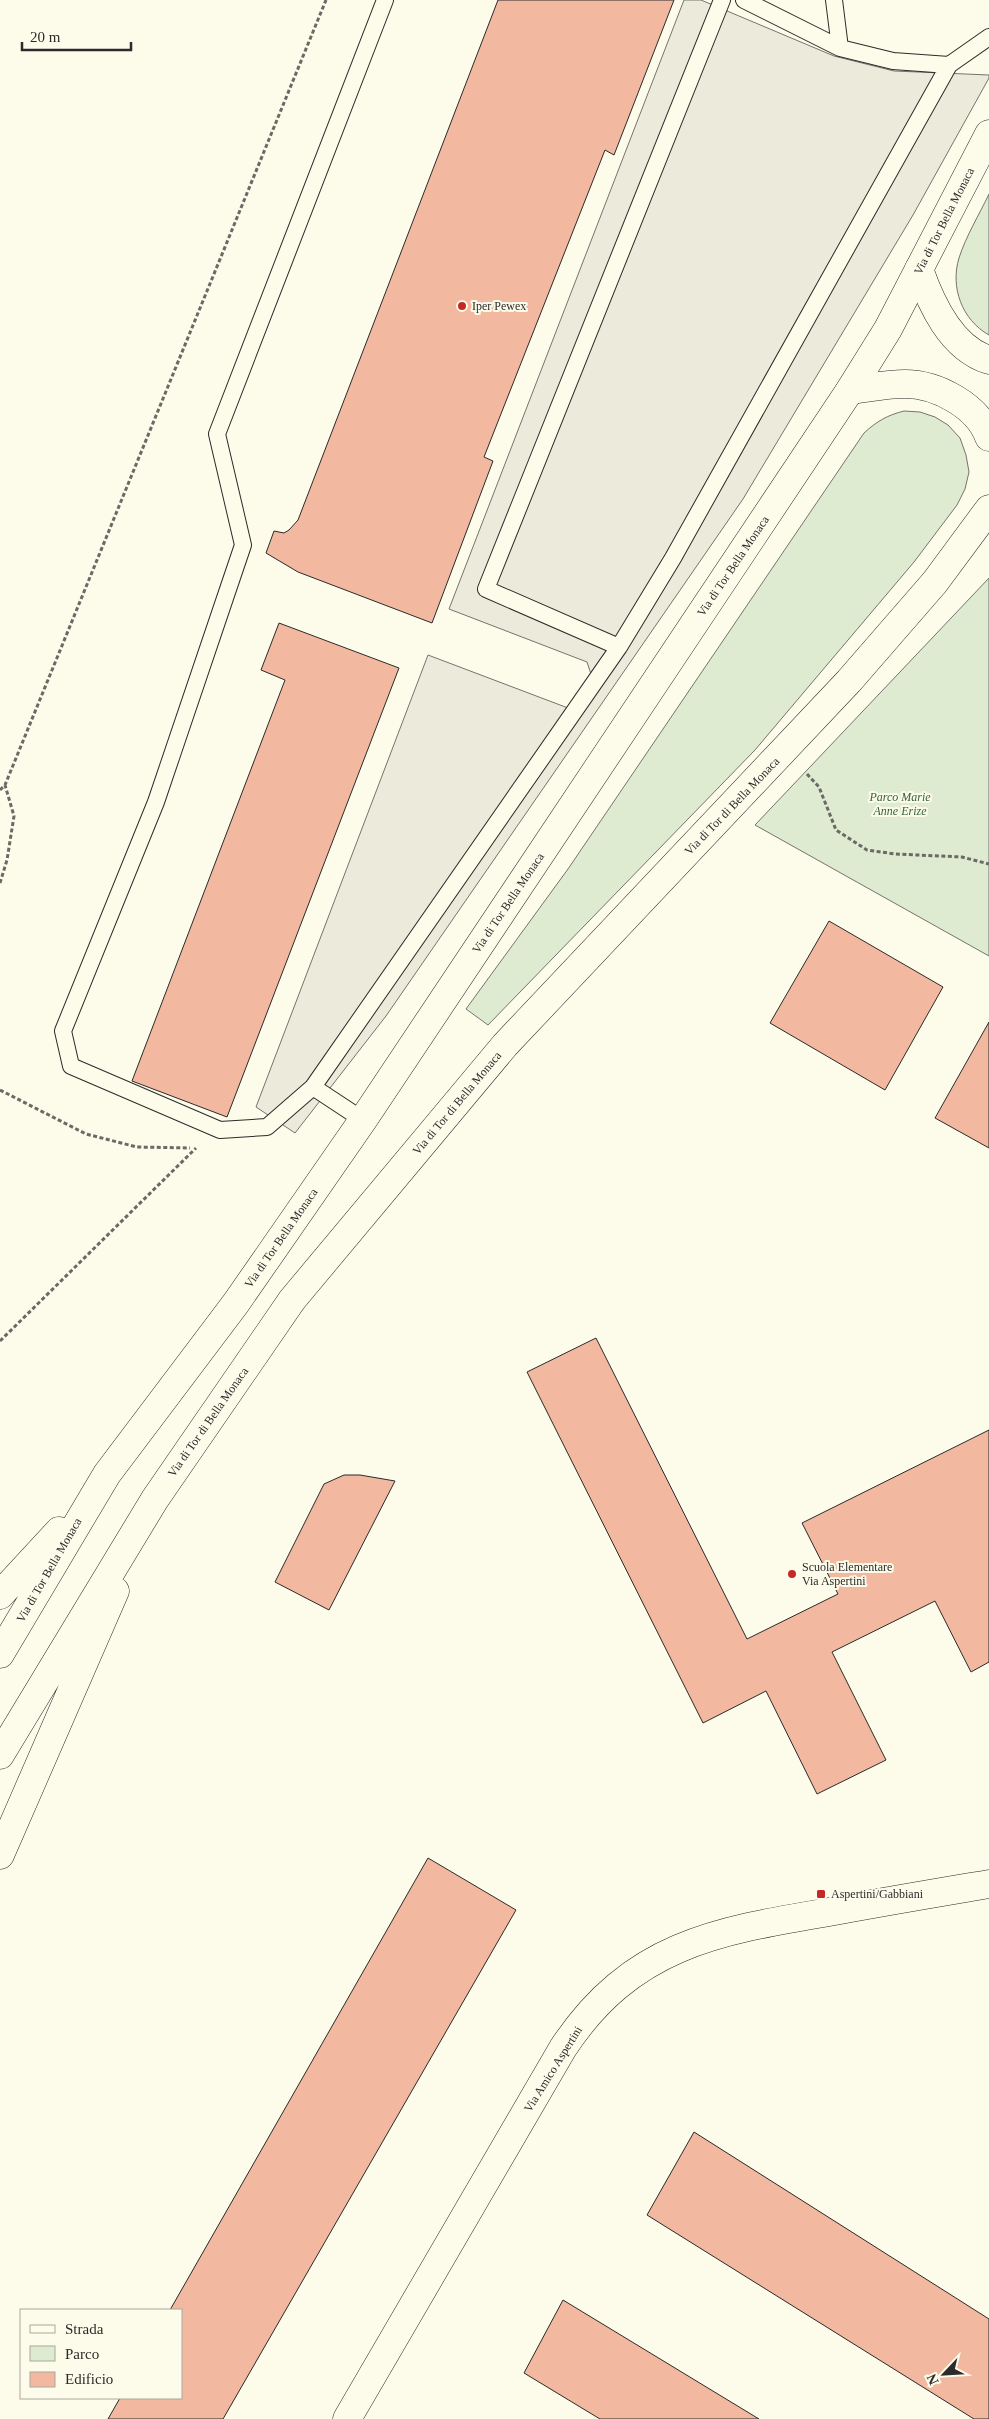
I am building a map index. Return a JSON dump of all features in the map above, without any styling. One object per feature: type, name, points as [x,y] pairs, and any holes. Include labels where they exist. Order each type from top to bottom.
[{"type":"main road","name":"Via di Tor Bella Monaca","points":[[0,1654],[93,1496],[146,1421],[236,1303],[363,1120],[850,390],[888,329],[989,134]]},
{"type":"main road","points":[[919,269],[930,299],[951,331],[970,351],[989,360]]},
{"type":"main road","points":[[850,390],[906,384],[928,387],[964,405],[982,424],[989,437]]},
{"type":"main road","name":"Via di Tor di Bella Monaca","points":[[0,1755],[155,1499],[292,1300],[505,1045],[786,749],[935,582],[989,509]]},
{"type":"main road","points":[[0,1595],[93,1496]]},
{"type":"main road","points":[[0,1856],[155,1499]]},
{"type":"main road","name":"Via Amico Aspertini","points":[[347,2419],[563,2048],[584,2019],[614,1988],[660,1956],[683,1945],[718,1933],[762,1923],[989,1884]]},
{"type":"lane","points":[[385,0],[218,434],[243,545],[156,802],[62,1031],[71,1066],[220,1130],[267,1127],[313,1087],[619,648],[677,550],[949,65],[989,37]]},
{"type":"lane","points":[[619,648],[486,589],[722,0]]},
{"type":"lane","points":[[744,0],[840,48],[893,61],[949,65]]},
{"type":"lane","points":[[834,0],[840,48]]},
{"type":"lane","points":[[313,1087],[363,1120]]},
{"type":"path","points":[[0,790],[5,786],[326,0]]},
{"type":"path","points":[[786,749],[819,787],[836,830],[867,850],[895,854],[962,857],[989,864]]},
{"type":"path","points":[[0,883],[7,860],[14,816],[5,786]]},
{"type":"path","points":[[0,1090],[86,1134],[137,1147],[195,1149]]},
{"type":"path","points":[[0,1341],[195,1149],[220,1130]]},
{"type":"green space","points":[[989,194],[989,335],[980,329],[965,312],[960,302],[956,280],[962,250]]},
{"type":"green space","points":[[904,411],[920,412],[935,417],[948,425],[960,438],[969,472],[965,489],[957,505],[914,562],[755,750],[488,1025],[466,1009],[568,869],[864,433],[883,419]]},
{"type":"green space","name":"Parco Marie Anne Erize","points":[[989,578],[989,956],[755,825]]},
{"type":"shaded area","points":[[684,0],[701,0],[834,56],[894,71],[989,75],[989,78],[913,215],[743,499],[386,1016],[295,1133],[256,1107],[428,655],[568,708],[591,674],[587,662],[449,609]]},
{"type":"building","name":"Iper Pewex","points":[[498,0],[674,0],[614,155],[605,150],[484,457],[493,461],[432,623],[298,572],[266,553],[274,531],[284,533],[298,520]]},
{"type":"building","points":[[279,623],[399,668],[227,1117],[132,1081],[285,680],[261,670]]},
{"type":"building","points":[[829,921],[943,987],[885,1090],[770,1023]]},
{"type":"building","points":[[989,1022],[989,1148],[935,1118]]},
{"type":"building","points":[[596,1338],[747,1639],[838,1594],[802,1523],[989,1430],[989,1662],[971,1672],[935,1601],[832,1652],[886,1760],[817,1794],[766,1691],[703,1723],[527,1372]]},
{"type":"building","points":[[344,1475],[360,1475],[395,1481],[329,1610],[275,1582],[324,1484]]},
{"type":"building","points":[[428,1858],[516,1910],[223,2419],[108,2419],[119,2399],[182,2399],[182,2309],[171,2309]]},
{"type":"building","points":[[694,2132],[989,2319],[989,2419],[974,2419],[647,2215]]},
{"type":"building","points":[[563,2300],[759,2419],[600,2419],[524,2373]]},
{"type":"place","name":"Iper Pewex","points":[[462,306]]},
{"type":"place","name":"Scuola Elementare Via Aspertini","points":[[792,1574]]},
{"type":"place","name":"Aspertini/Gabbiani","points":[[821,1894]]}]
